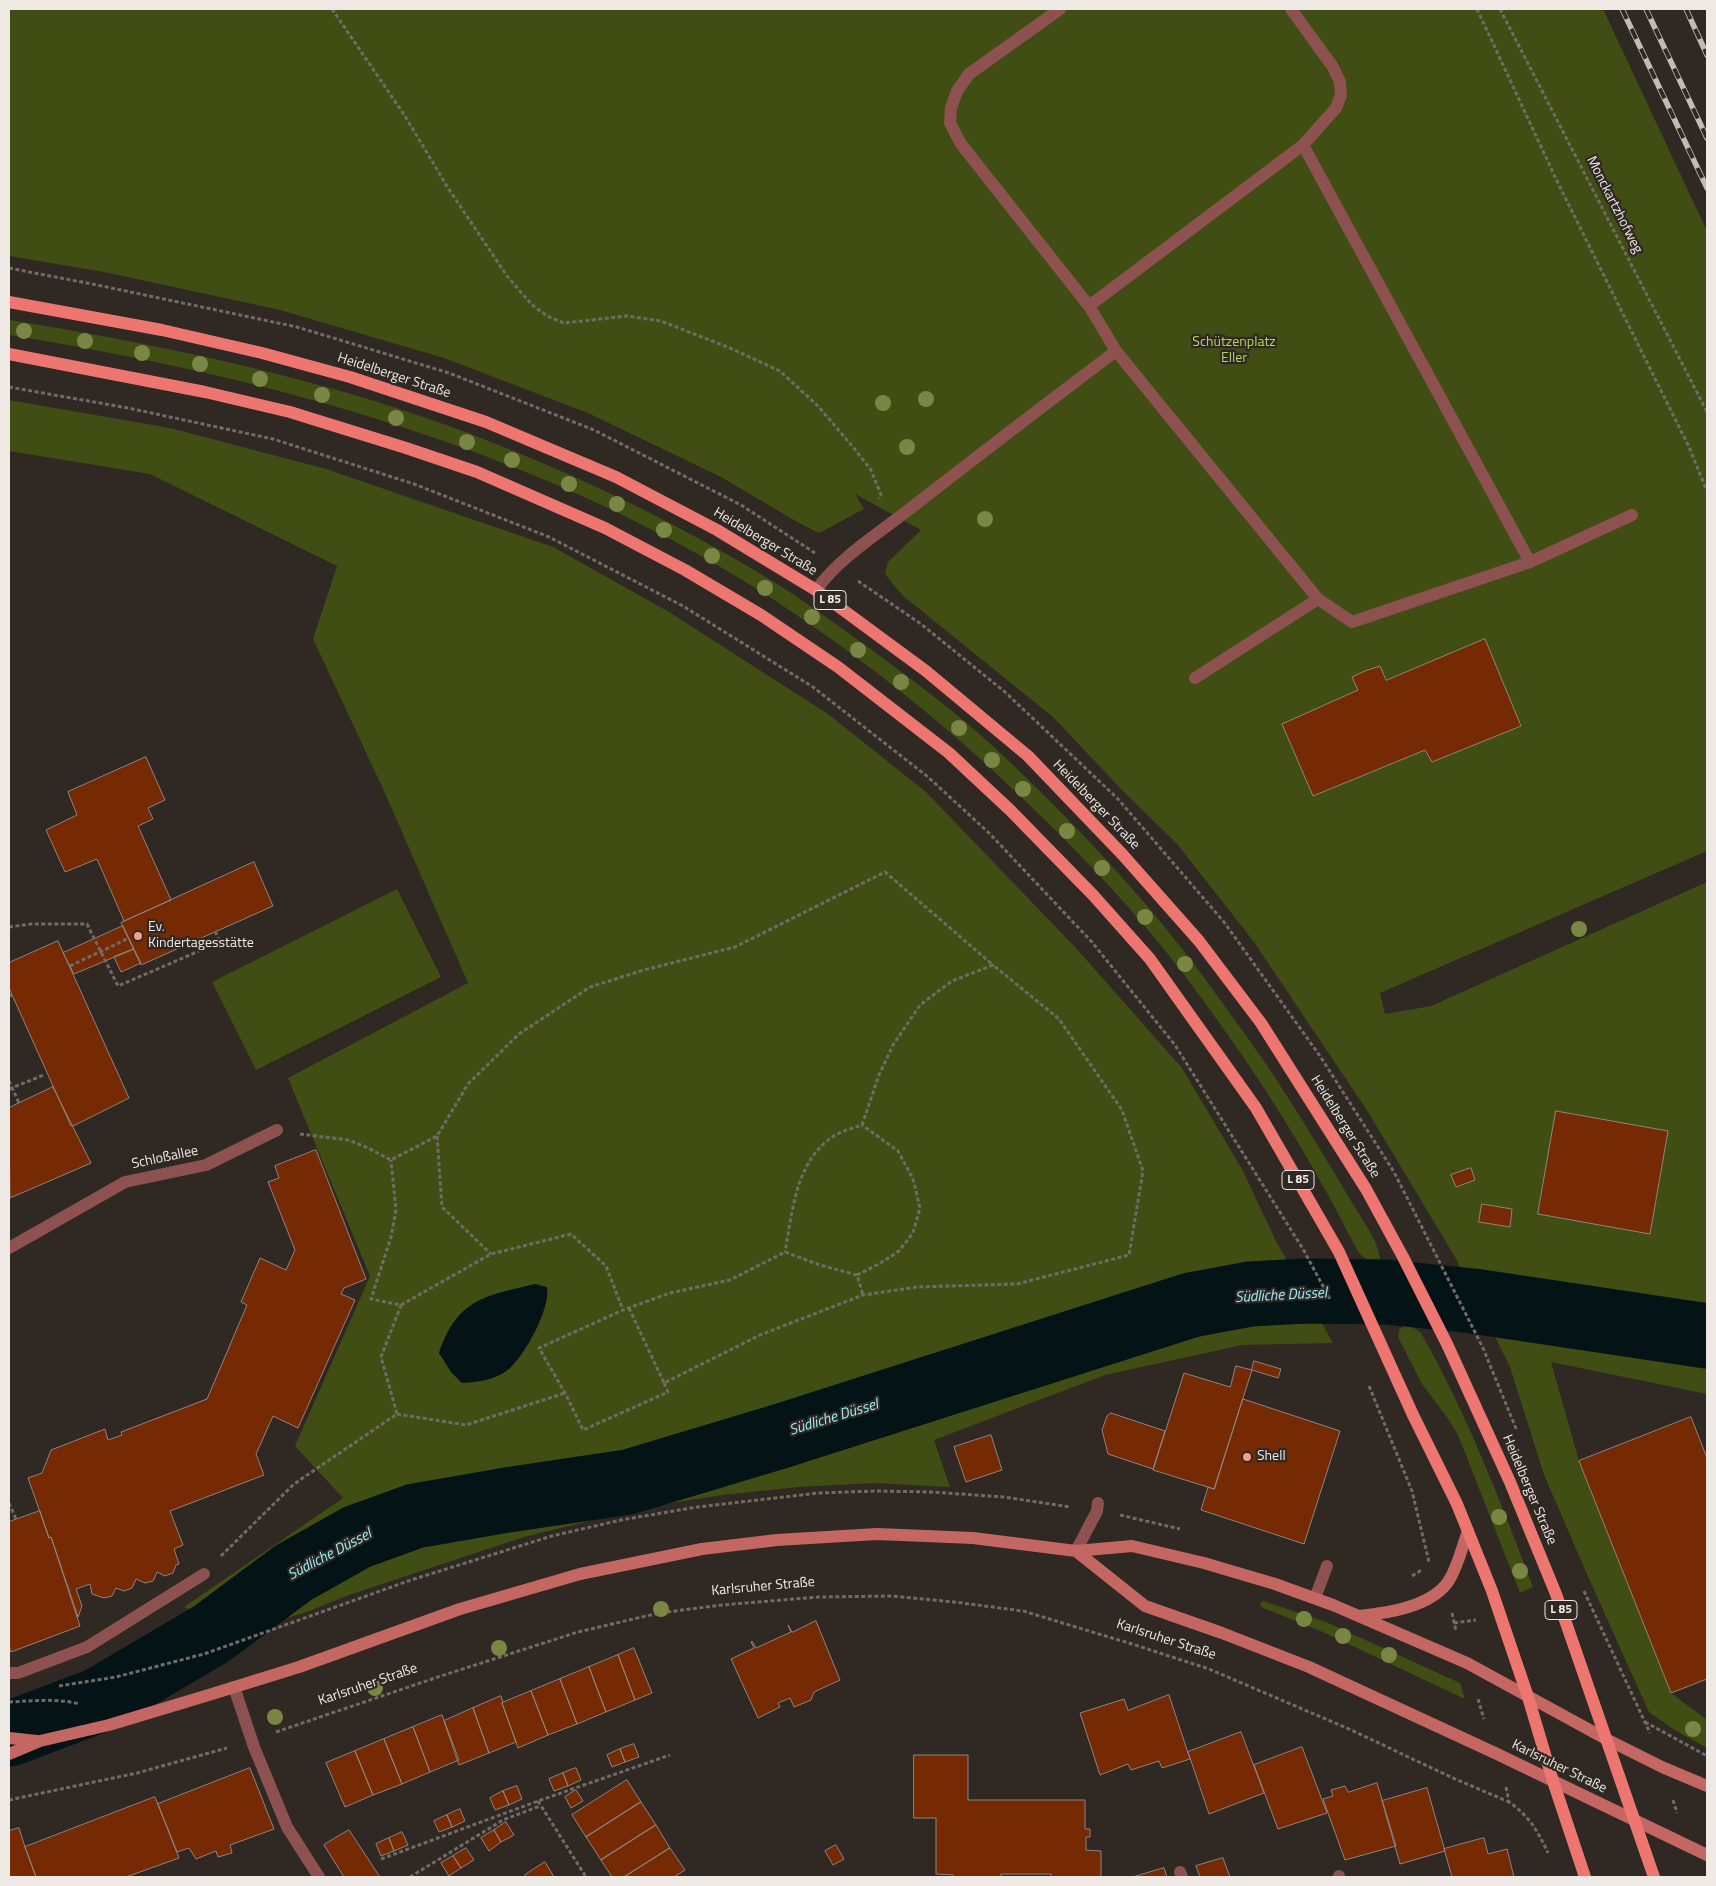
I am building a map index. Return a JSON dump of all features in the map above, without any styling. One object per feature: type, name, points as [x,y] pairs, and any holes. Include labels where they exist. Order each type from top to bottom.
[{"type":"main road","name":"Heidelberger Straße","points":[[9,302],[162,330],[262,353],[350,377],[486,422],[616,477],[717,530],[816,590],[926,671],[1028,756],[1122,854],[1199,941],[1261,1023],[1366,1189],[1447,1344],[1510,1482],[1556,1594],[1654,1877]]},
{"type":"main road","name":"L 85","points":[[9,354],[205,392],[290,412],[477,472],[605,528],[761,615],[815,651],[962,766],[1010,810],[1093,895],[1150,959],[1256,1108],[1339,1252],[1468,1531],[1497,1605],[1585,1877]]},
{"type":"main road","points":[[1358,1616],[1383,1614],[1404,1609],[1441,1590],[1455,1568],[1468,1531]]},
{"type":"main road","points":[[9,1754],[40,1741],[109,1725],[299,1667],[460,1609],[580,1574],[702,1549],[777,1540],[877,1534],[973,1538],[1076,1551],[1132,1546],[1204,1563],[1315,1598],[1467,1663],[1608,1740],[1662,1767],[1707,1786]]},
{"type":"main road","name":"Karlsruher Straße","points":[[1076,1551],[1145,1606],[1222,1633],[1308,1667],[1707,1855]]},
{"type":"main road","points":[[9,1738],[40,1741]]},
{"type":"lane","points":[[1060,9],[969,74],[957,91],[951,108],[950,123],[961,144],[1090,306],[1116,351],[1318,599],[1352,622],[1530,562],[1632,515]]},
{"type":"lane","points":[[1090,306],[1303,145],[1336,108],[1341,95],[1340,82],[1333,67],[1291,9]]},
{"type":"lane","points":[[1303,145],[1530,562]]},
{"type":"lane","points":[[816,590],[826,576],[857,550],[987,448],[1116,351]]},
{"type":"lane","points":[[1195,678],[1318,599]]},
{"type":"lane","name":"Schloßallee","points":[[9,1248],[125,1182],[206,1164],[277,1130]]},
{"type":"lane","points":[[1076,1551],[1097,1511],[1098,1503]]},
{"type":"lane","points":[[1315,1598],[1326,1566]]},
{"type":"lane","points":[[9,1673],[18,1673],[87,1647],[204,1574]]},
{"type":"lane","points":[[234,1687],[252,1740],[287,1827],[320,1877]]},
{"type":"path","points":[[332,9],[405,116],[448,188],[508,276],[531,304],[547,316],[564,323],[626,316],[661,321],[730,348],[780,371],[818,406],[853,446],[871,470],[881,495]]},
{"type":"path","points":[[1477,9],[1557,181],[1689,448],[1707,491]]},
{"type":"path","name":"Monckartzhofweg","points":[[1500,9],[1707,412]]},
{"type":"path","points":[[9,387],[128,408],[273,439],[414,484],[557,541],[683,606],[813,687],[928,777],[989,832],[1091,940],[1175,1044],[1303,1249],[1335,1308]]},
{"type":"path","points":[[391,1160],[437,1136],[468,1084],[519,1034],[590,987],[644,970],[735,947],[885,872],[1059,1019],[1122,1110],[1143,1171],[1129,1255],[1017,1284],[917,1287],[863,1295],[760,1335],[664,1383]]},
{"type":"path","points":[[9,927],[31,924],[87,924],[118,986],[220,942],[215,931]]},
{"type":"path","points":[[70,966],[129,938]]},
{"type":"path","points":[[862,1124],[879,1075],[893,1046],[920,1005],[952,981],[993,965]]},
{"type":"path","points":[[10,1089],[44,1075]]},
{"type":"path","points":[[9,1081],[10,1089],[19,1103]]},
{"type":"path","points":[[785,1252],[797,1193],[804,1172],[815,1153],[828,1140],[842,1131],[862,1124]]},
{"type":"path","points":[[629,1308],[668,1392],[583,1430],[539,1348],[623,1310],[670,1293],[730,1280],[785,1252],[857,1276],[899,1251],[914,1233],[920,1208],[913,1180],[898,1151],[862,1124]]},
{"type":"path","points":[[277,1130],[348,1140],[391,1160]]},
{"type":"path","points":[[437,1136],[442,1207],[491,1254]]},
{"type":"path","points":[[391,1160],[396,1210],[391,1237],[371,1299],[401,1306]]},
{"type":"path","points":[[397,1414],[381,1356],[401,1306],[491,1254],[571,1234],[606,1266],[623,1310]]},
{"type":"path","points":[[1436,1259],[1483,1348]]},
{"type":"path","points":[[857,1276],[863,1295]]},
{"type":"path","points":[[1367,1380],[1412,1491],[1430,1564]]},
{"type":"path","points":[[204,1574],[294,1484],[397,1414],[466,1424],[564,1393]]},
{"type":"path","points":[[9,1503],[16,1519]]},
{"type":"path","points":[[1581,1584],[1651,1736]]},
{"type":"path","name":"Karlsruher Straße","points":[[9,1800],[137,1773],[252,1740],[578,1632],[659,1613],[722,1605],[799,1599],[892,1596],[1023,1611],[1209,1669],[1349,1729],[1509,1802]]},
{"type":"path","points":[[1450,1605],[1458,1636]]},
{"type":"path","points":[[1454,1623],[1475,1620]]},
{"type":"path","points":[[56,1687],[116,1677],[204,1654],[293,1624]]},
{"type":"path","points":[[9,1702],[66,1700]]},
{"type":"path","points":[[1645,1722],[1707,1756]]},
{"type":"path","points":[[381,1859],[538,1801],[670,1756]]},
{"type":"path","points":[[1670,1793],[1679,1819]]},
{"type":"path","points":[[1509,1796],[1509,1802],[1523,1811],[1540,1834],[1552,1862]]},
{"type":"path","points":[[538,1801],[586,1877]]},
{"type":"path","points":[[410,1877],[503,1820],[540,1806]]},
{"type":"green space","name":"Schützenplatz Eller","points":[[9,9],[1603,9],[1707,231],[1707,851],[1380,993],[1385,1014],[1431,1006],[1707,882],[1707,1394],[1551,1362],[1579,1461],[1671,1693],[1707,1720],[1707,1748],[1673,1729],[1649,1712],[1544,1475],[1510,1367],[1455,1257],[1368,1112],[1254,942],[1178,845],[1121,789],[1053,717],[902,595],[885,574],[888,562],[921,530],[855,494],[864,509],[819,533],[721,477],[588,413],[444,358],[280,310],[104,272],[9,256]]},
{"type":"green space","points":[[9,320],[176,351],[287,376],[342,391],[449,426],[570,475],[650,513],[727,554],[805,602],[904,673],[981,735],[1072,823],[1145,903],[1197,969],[1274,1076],[1368,1229],[1379,1252],[1380,1260],[1368,1260],[1359,1253],[1299,1144],[1251,1068],[1181,971],[1124,902],[1041,816],[958,739],[860,660],[792,612],[757,589],[671,539],[581,496],[490,458],[396,425],[300,397],[204,373],[107,352],[9,335]]},
{"type":"green space","points":[[9,400],[170,428],[326,469],[553,547],[669,612],[828,714],[926,792],[1075,947],[1182,1068],[1243,1171],[1276,1241],[1333,1343],[1242,1345],[1105,1375],[934,1440],[950,1487],[875,1483],[799,1487],[722,1495],[647,1507],[524,1537],[349,1595],[307,1612],[247,1630],[184,1607],[343,1498],[295,1446],[370,1276],[288,1078],[468,983],[384,791],[313,639],[337,566],[150,474],[9,451]]},
{"type":"green space","points":[[397,889],[441,977],[256,1070],[212,982]]},
{"type":"green space","points":[[1404,1326],[1411,1327],[1421,1333],[1438,1364],[1468,1426],[1533,1587],[1520,1593],[1458,1435],[1422,1384],[1398,1337],[1399,1330]]},
{"type":"green space","points":[[1263,1601],[1326,1622],[1460,1683],[1465,1699],[1323,1632],[1261,1607],[1260,1603]]},
{"type":"shaded area","points":[[535,1284],[547,1287],[545,1307],[536,1331],[522,1353],[509,1369],[498,1376],[481,1381],[462,1383],[451,1372],[439,1353],[446,1335],[455,1321],[464,1311],[487,1297]]},
{"type":"building","points":[[1485,639],[1521,726],[1432,762],[1425,750],[1313,796],[1282,724],[1358,690],[1352,677],[1365,671],[1380,666],[1386,680]]},
{"type":"building","points":[[146,757],[165,800],[148,808],[153,819],[138,826],[171,900],[124,921],[97,859],[65,872],[46,830],[77,815],[68,792]]},
{"type":"building","points":[[254,862],[273,906],[141,965],[121,923]]},
{"type":"building","points":[[123,926],[134,949],[74,974],[63,953]]},
{"type":"building","points":[[58,941],[129,1098],[73,1126],[71,1126],[9,988],[9,963]]},
{"type":"building","points":[[134,949],[141,963],[121,972],[114,957]]},
{"type":"building","points":[[53,1087],[91,1163],[10,1198],[9,1108]]},
{"type":"building","points":[[1556,1111],[1668,1131],[1650,1234],[1538,1214]]},
{"type":"building","points":[[316,1150],[366,1279],[344,1288],[341,1294],[355,1300],[298,1428],[273,1416],[256,1454],[264,1475],[170,1511],[183,1545],[174,1549],[179,1564],[176,1565],[173,1573],[165,1576],[157,1572],[153,1581],[145,1583],[136,1579],[132,1588],[124,1591],[116,1588],[112,1596],[104,1598],[92,1594],[90,1584],[76,1589],[82,1606],[78,1617],[51,1537],[49,1538],[28,1478],[42,1473],[51,1450],[105,1429],[108,1440],[122,1435],[121,1432],[207,1399],[247,1305],[241,1302],[260,1258],[286,1270],[295,1250],[268,1182],[279,1178],[275,1166]]},
{"type":"building","points":[[1471,1168],[1475,1180],[1456,1187],[1451,1175]]},
{"type":"building","points":[[1482,1204],[1512,1209],[1510,1227],[1479,1222]]},
{"type":"building","points":[[1254,1361],[1281,1369],[1278,1378],[1252,1370]]},
{"type":"building","points":[[1236,1366],[1252,1370],[1214,1489],[1153,1470],[1184,1373],[1230,1387]]},
{"type":"building","points":[[1243,1399],[1340,1431],[1304,1544],[1201,1510],[1208,1487],[1214,1489]]},
{"type":"building","points":[[1111,1413],[1165,1431],[1153,1469],[1108,1454],[1102,1430],[1107,1416]]},
{"type":"building","points":[[1691,1417],[1707,1458],[1707,1679],[1671,1693],[1579,1461]]},
{"type":"building","points":[[991,1435],[1002,1470],[966,1482],[954,1447]]},
{"type":"building","points":[[40,1511],[49,1538],[51,1537],[80,1626],[11,1652],[9,1646],[9,1522]]},
{"type":"building","points":[[816,1621],[840,1680],[814,1692],[811,1700],[794,1707],[790,1698],[778,1703],[780,1707],[758,1718],[731,1659],[754,1648],[752,1641],[756,1648],[791,1632],[788,1625],[792,1632]]},
{"type":"building","points":[[634,1648],[652,1693],[635,1700],[618,1655]]},
{"type":"building","points":[[618,1655],[635,1700],[606,1712],[589,1667]]},
{"type":"building","points":[[589,1667],[606,1712],[577,1724],[560,1679]]},
{"type":"building","points":[[560,1679],[577,1724],[548,1735],[531,1691]]},
{"type":"building","points":[[531,1691],[548,1735],[518,1748],[502,1703]]},
{"type":"building","points":[[1169,1695],[1190,1759],[1162,1768],[1159,1761],[1131,1770],[1128,1764],[1100,1775],[1080,1713],[1124,1699],[1128,1710]]},
{"type":"building","points":[[501,1696],[516,1742],[489,1753],[473,1708]]},
{"type":"building","points":[[473,1708],[489,1753],[459,1765],[444,1721]]},
{"type":"building","points":[[442,1715],[459,1760],[430,1772],[413,1727]]},
{"type":"building","points":[[413,1727],[430,1772],[402,1784],[384,1739]]},
{"type":"building","points":[[1241,1732],[1264,1793],[1209,1814],[1188,1752]]},
{"type":"building","points":[[384,1739],[402,1784],[373,1795],[355,1751]]},
{"type":"building","points":[[634,1744],[639,1757],[625,1762],[620,1749]]},
{"type":"building","points":[[1302,1747],[1327,1813],[1278,1829],[1254,1765]]},
{"type":"building","points":[[620,1749],[625,1762],[612,1767],[607,1755]]},
{"type":"building","points":[[355,1751],[373,1795],[345,1807],[326,1763]]},
{"type":"building","points":[[914,1755],[968,1755],[968,1800],[1085,1800],[1085,1829],[1090,1829],[1090,1837],[1086,1837],[1086,1850],[1101,1851],[1101,1877],[1001,1874],[1001,1877],[953,1877],[953,1875],[936,1874],[936,1818],[914,1818]]},
{"type":"building","points":[[250,1768],[274,1829],[230,1845],[232,1853],[218,1857],[216,1851],[196,1859],[189,1848],[177,1852],[158,1804]]},
{"type":"building","points":[[576,1768],[581,1780],[568,1786],[563,1773]]},
{"type":"building","points":[[563,1773],[568,1786],[554,1791],[549,1779]]},
{"type":"building","points":[[627,1780],[641,1802],[586,1837],[572,1815]]},
{"type":"building","points":[[1377,1783],[1396,1846],[1345,1860],[1323,1799],[1333,1796],[1331,1790],[1345,1786],[1348,1792]]},
{"type":"building","points":[[517,1786],[522,1799],[509,1805],[503,1791]]},
{"type":"building","points":[[1427,1788],[1445,1851],[1400,1864],[1382,1801]]},
{"type":"building","points":[[576,1790],[583,1801],[571,1808],[565,1797]]},
{"type":"building","points":[[503,1791],[509,1805],[495,1810],[490,1798]]},
{"type":"building","points":[[155,1797],[179,1858],[126,1877],[36,1877],[25,1847]]},
{"type":"building","points":[[641,1802],[656,1825],[601,1860],[586,1837]]},
{"type":"building","points":[[460,1809],[465,1821],[452,1827],[447,1815]]},
{"type":"building","points":[[447,1815],[452,1827],[439,1832],[434,1821]]},
{"type":"building","points":[[506,1822],[514,1835],[501,1842],[494,1830]]},
{"type":"building","points":[[656,1825],[670,1848],[624,1877],[612,1877],[601,1860]]},
{"type":"building","points":[[19,1828],[36,1877],[9,1877],[9,1831]]},
{"type":"building","points":[[349,1830],[380,1877],[344,1877],[324,1845]]},
{"type":"building","points":[[494,1830],[501,1842],[489,1851],[481,1838]]},
{"type":"building","points":[[402,1832],[408,1845],[394,1851],[389,1838]]},
{"type":"building","points":[[389,1838],[394,1851],[381,1856],[376,1844]]},
{"type":"building","points":[[1484,1838],[1488,1854],[1507,1849],[1514,1877],[1452,1877],[1444,1849]]},
{"type":"building","points":[[836,1845],[844,1859],[833,1865],[825,1851]]},
{"type":"building","points":[[466,1848],[474,1860],[461,1868],[453,1856]]},
{"type":"building","points":[[670,1848],[685,1870],[674,1877],[624,1877]]},
{"type":"building","points":[[453,1856],[461,1868],[449,1876],[441,1863]]},
{"type":"building","points":[[1223,1858],[1230,1877],[1200,1877],[1196,1866]]},
{"type":"building","points":[[545,1862],[554,1877],[526,1877],[525,1875]]},
{"type":"building","points":[[1164,1868],[1167,1877],[1133,1877]]},
{"type":"waterway","name":"Südliche Düssel","points":[[9,1734],[99,1700],[211,1634],[293,1573],[357,1537],[415,1516],[628,1482],[781,1436],[1191,1305],[1250,1294],[1305,1291],[1386,1292],[1473,1301],[1707,1336]]},
{"type":"railway","points":[[1622,9],[1707,188]]},
{"type":"railway","points":[[1646,9],[1707,138]]},
{"type":"railway","points":[[1686,9],[1707,55]]},
{"type":"place","name":"Ev. Kindertagesstätte","points":[[138,936]]},
{"type":"place","name":"Shell","points":[[1247,1457]]}]
